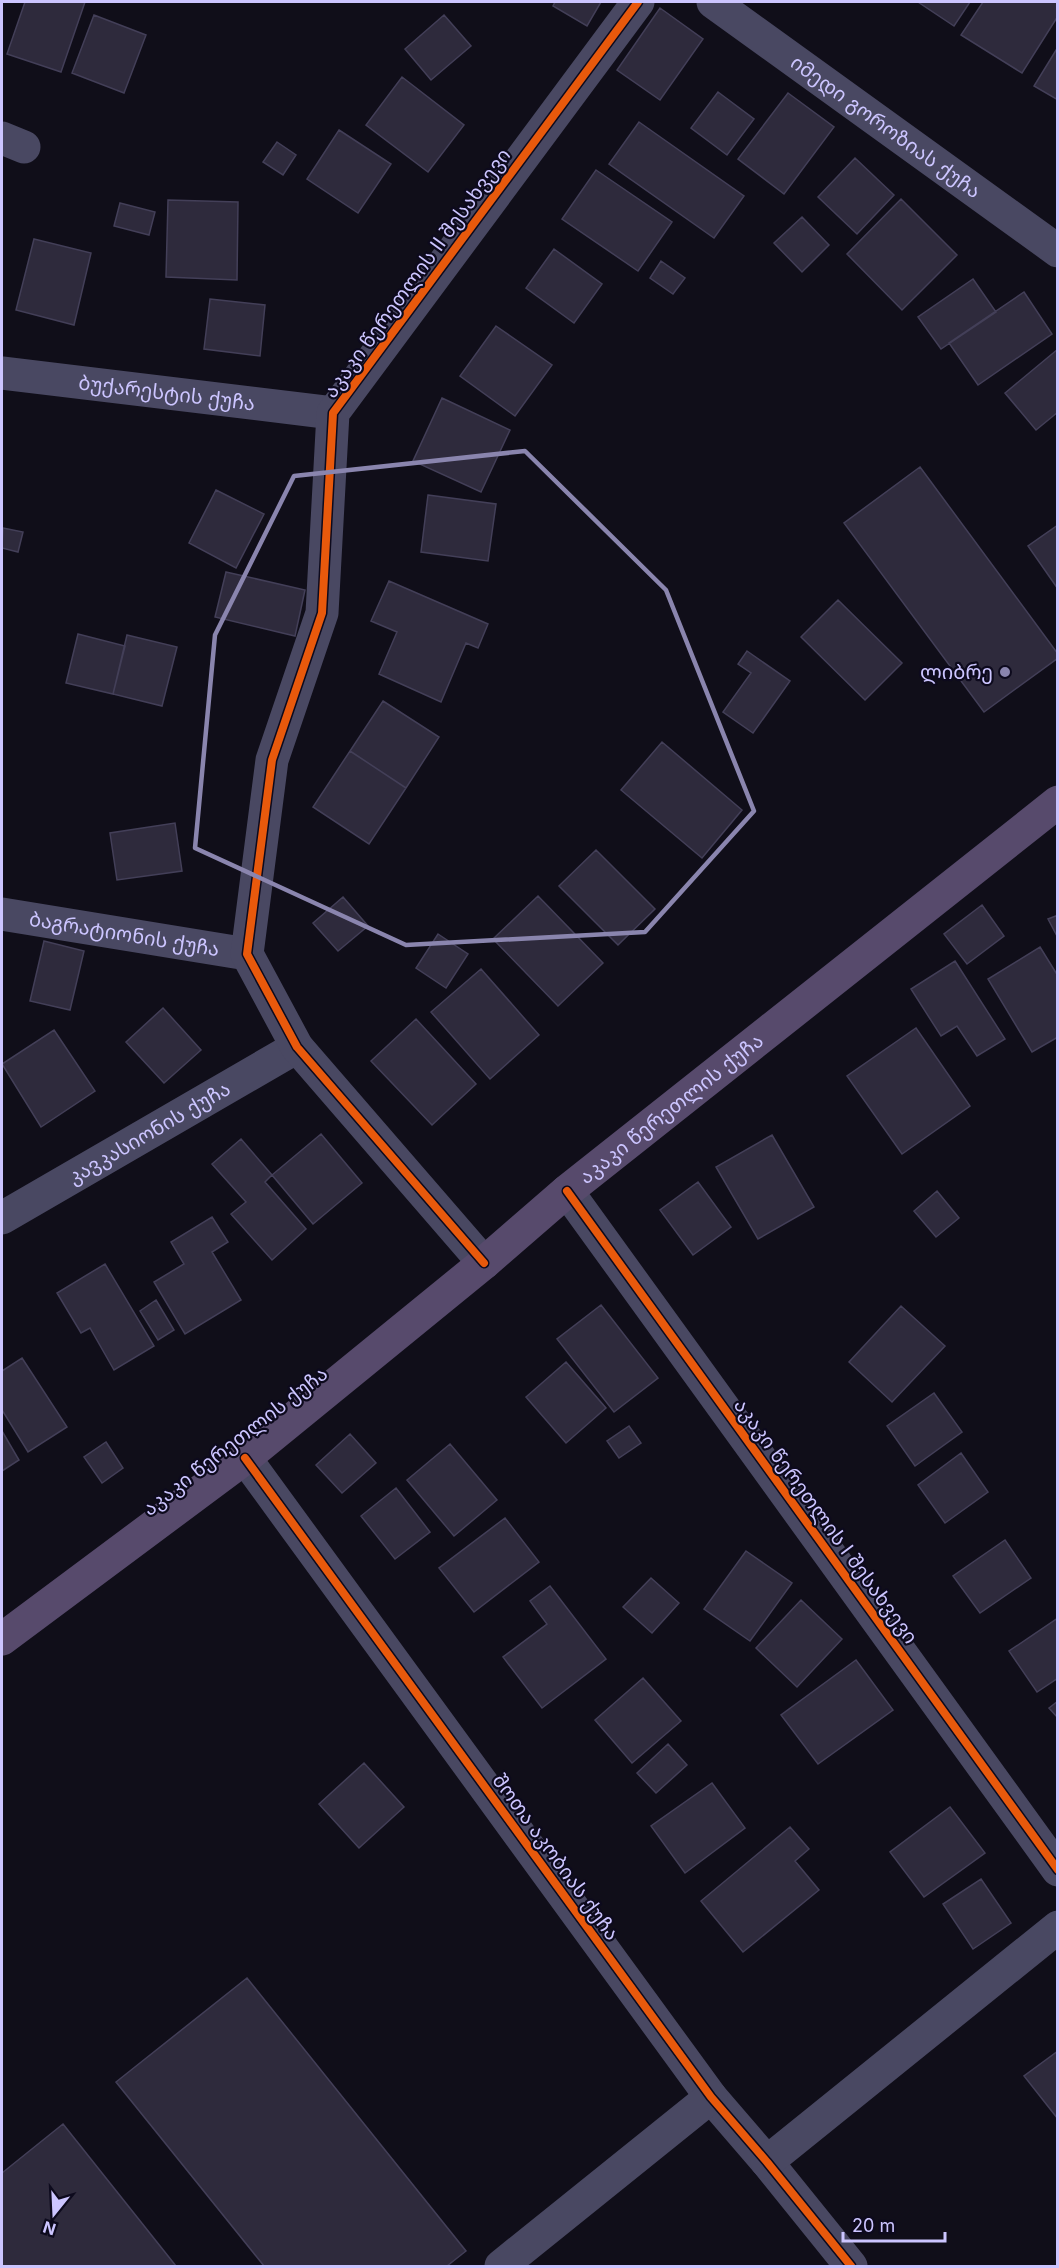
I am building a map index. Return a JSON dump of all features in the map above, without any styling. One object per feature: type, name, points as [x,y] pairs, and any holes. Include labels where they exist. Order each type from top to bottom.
[{"type":"main road","name":"აკაკი წერეთლის ქუჩა","points":[[2,1640],[245,1458],[484,1263],[567,1191],[1058,802]]},
{"type":"street","name":"აკაკი წერეთლის II შესახვევი","points":[[247,954],[272,760],[322,613],[333,413],[638,2]]},
{"type":"street","name":"იმედი გოროზიას ქუჩა","points":[[713,2],[1058,251]]},
{"type":"street","name":"ბუქარესტის ქუჩა","points":[[2,373],[333,413]]},
{"type":"street","name":"ბაგრატიონის ქუჩა","points":[[2,914],[247,954]]},
{"type":"street","points":[[247,954],[297,1047],[484,1263]]},
{"type":"street","name":"კავკასიონის ქუჩა","points":[[2,1218],[297,1047]]},
{"type":"street","name":"აკაკი წერეთლის I შესახვევი","points":[[567,1191],[1058,1870]]},
{"type":"street","name":"შოთა აკობიას ქუჩა","points":[[245,1458],[711,2097],[851,2266]]},
{"type":"street","points":[[767,2162],[1058,1927]]},
{"type":"street","points":[[501,2266],[711,2097]]},
{"type":"highlighted area","points":[[525,451],[666,590],[754,811],[645,932],[406,945],[195,848],[215,635],[294,476]]},
{"type":"building","points":[[25,2],[85,2],[61,72],[7,54]]},
{"type":"building","points":[[555,2],[601,2],[587,26],[553,6]]},
{"type":"building","points":[[918,2],[970,2],[954,26]]},
{"type":"building","points":[[983,2],[1058,2],[1058,16],[1022,73],[961,35]]},
{"type":"building","points":[[660,8],[703,39],[660,100],[617,70]]},
{"type":"building","points":[[94,15],[146,35],[124,93],[72,73]]},
{"type":"building","points":[[444,15],[471,46],[431,80],[405,49]]},
{"type":"building","points":[[1058,47],[1058,100],[1034,86]]},
{"type":"building","points":[[402,77],[464,125],[428,172],[366,125]]},
{"type":"building","points":[[718,92],[754,119],[727,155],[691,128]]},
{"type":"building","points":[[788,93],[834,127],[784,194],[738,159]]},
{"type":"building","points":[[639,122],[744,196],[714,238],[609,164]]},
{"type":"building","points":[[339,130],[391,164],[358,213],[307,179]]},
{"type":"building","points":[[277,142],[296,155],[283,175],[263,162]]},
{"type":"building","points":[[855,158],[894,195],[857,234],[818,197]]},
{"type":"building","points":[[596,170],[672,222],[638,271],[562,219]]},
{"type":"building","points":[[901,199],[957,255],[902,310],[847,254]]},
{"type":"building","points":[[168,200],[238,202],[237,280],[166,277]]},
{"type":"building","points":[[120,203],[155,212],[149,235],[114,226]]},
{"type":"building","points":[[802,217],[829,245],[802,272],[774,243]]},
{"type":"building","points":[[34,239],[91,253],[74,325],[16,310]]},
{"type":"building","points":[[554,249],[602,284],[574,323],[526,288]]},
{"type":"building","points":[[661,261],[685,278],[673,294],[650,278]]},
{"type":"building","points":[[973,279],[996,312],[941,349],[918,317]]},
{"type":"building","points":[[1024,292],[1052,334],[978,385],[949,343]]},
{"type":"building","points":[[210,299],[265,305],[260,356],[204,349]]},
{"type":"building","points":[[496,326],[552,365],[515,416],[460,376]]},
{"type":"building","points":[[1058,349],[1058,412],[1036,430],[1005,393]]},
{"type":"building","points":[[442,398],[510,430],[481,492],[413,461]]},
{"type":"building","points":[[920,467],[1058,654],[1058,658],[984,712],[844,523]]},
{"type":"building","points":[[216,490],[264,514],[236,568],[189,543]]},
{"type":"building","points":[[428,495],[496,504],[488,561],[421,552]]},
{"type":"building","points":[[1058,525],[1058,589],[1028,546]]},
{"type":"building","points":[[3,528],[23,532],[18,552],[2,548]]},
{"type":"building","points":[[226,572],[305,590],[295,636],[215,617]]},
{"type":"building","points":[[389,581],[488,624],[478,648],[466,643],[441,702],[379,674],[397,632],[371,621]]},
{"type":"building","points":[[838,600],[902,663],[865,700],[801,637]]},
{"type":"building","points":[[78,634],[125,646],[113,694],[66,683]]},
{"type":"building","points":[[127,635],[177,647],[162,706],[113,694]]},
{"type":"building","points":[[747,651],[790,681],[753,733],[723,712],[751,673],[738,664]]},
{"type":"building","points":[[383,701],[439,737],[406,788],[350,751]]},
{"type":"building","points":[[662,742],[742,810],[702,858],[621,790]]},
{"type":"building","points":[[350,751],[406,788],[369,844],[313,807]]},
{"type":"building","points":[[175,823],[182,871],[117,880],[110,833]]},
{"type":"building","points":[[596,850],[655,909],[618,945],[559,886]]},
{"type":"building","points":[[538,896],[603,963],[558,1006],[493,939]]},
{"type":"building","points":[[343,897],[368,926],[338,951],[313,923]]},
{"type":"building","points":[[982,905],[1004,936],[967,964],[944,934]]},
{"type":"building","points":[[1058,915],[1058,938],[1048,919]]},
{"type":"building","points":[[438,934],[468,954],[446,988],[416,968]]},
{"type":"building","points":[[44,941],[84,951],[70,1010],[30,1001]]},
{"type":"building","points":[[1040,947],[1058,976],[1058,1037],[1032,1052],[988,979]]},
{"type":"building","points":[[955,961],[1005,1039],[977,1056],[957,1026],[941,1036],[911,989]]},
{"type":"building","points":[[481,969],[539,1035],[490,1079],[431,1012]]},
{"type":"building","points":[[163,1008],[201,1050],[164,1083],[126,1042]]},
{"type":"building","points":[[416,1019],[476,1084],[432,1125],[371,1061]]},
{"type":"building","points":[[916,1028],[970,1106],[902,1154],[847,1076]]},
{"type":"building","points":[[54,1030],[95,1091],[41,1127],[2,1064]]},
{"type":"building","points":[[321,1134],[362,1183],[313,1224],[272,1175]]},
{"type":"building","points":[[772,1135],[814,1207],[758,1239],[716,1167]]},
{"type":"building","points":[[241,1139],[272,1175],[265,1182],[306,1229],[272,1260],[231,1214],[246,1202],[212,1164]]},
{"type":"building","points":[[698,1182],[731,1227],[693,1255],[660,1210]]},
{"type":"building","points":[[937,1191],[959,1218],[936,1237],[914,1211]]},
{"type":"building","points":[[212,1217],[228,1242],[212,1252],[241,1300],[185,1334],[154,1282],[184,1264],[171,1242]]},
{"type":"building","points":[[105,1264],[154,1346],[114,1370],[90,1328],[81,1333],[57,1293]]},
{"type":"building","points":[[156,1300],[174,1330],[158,1340],[140,1311]]},
{"type":"building","points":[[601,1305],[658,1378],[614,1412],[557,1339]]},
{"type":"building","points":[[901,1306],[945,1346],[892,1402],[849,1362]]},
{"type":"building","points":[[22,1358],[67,1427],[28,1452],[2,1410],[2,1371]]},
{"type":"building","points":[[566,1362],[606,1408],[566,1443],[526,1397]]},
{"type":"building","points":[[934,1393],[962,1432],[915,1466],[887,1426]]},
{"type":"building","points":[[629,1426],[641,1443],[619,1458],[607,1441]]},
{"type":"building","points":[[2,1431],[19,1460],[2,1471]]},
{"type":"building","points":[[350,1434],[376,1463],[342,1493],[316,1465]]},
{"type":"building","points":[[106,1442],[123,1468],[102,1483],[84,1457]]},
{"type":"building","points":[[450,1444],[497,1500],[454,1536],[407,1480]]},
{"type":"building","points":[[961,1453],[988,1492],[945,1523],[918,1485]]},
{"type":"building","points":[[396,1488],[430,1532],[395,1559],[361,1516]]},
{"type":"building","points":[[505,1518],[539,1562],[474,1612],[439,1568]]},
{"type":"building","points":[[1005,1540],[1031,1578],[980,1613],[953,1576]]},
{"type":"building","points":[[746,1551],[792,1583],[750,1641],[704,1609]]},
{"type":"building","points":[[651,1578],[679,1603],[652,1633],[623,1607]]},
{"type":"building","points":[[550,1586],[606,1659],[542,1708],[503,1657],[547,1624],[530,1601]]},
{"type":"building","points":[[801,1600],[842,1639],[797,1687],[756,1648]]},
{"type":"building","points":[[1058,1618],[1058,1678],[1037,1692],[1009,1651]]},
{"type":"building","points":[[856,1660],[893,1710],[818,1764],[781,1715]]},
{"type":"building","points":[[643,1678],[681,1721],[632,1763],[595,1720]]},
{"type":"building","points":[[1058,1701],[1058,1718],[1049,1708]]},
{"type":"building","points":[[668,1744],[687,1765],[656,1793],[637,1773]]},
{"type":"building","points":[[364,1763],[404,1807],[359,1848],[319,1804]]},
{"type":"building","points":[[712,1783],[745,1828],[685,1873],[651,1826]]},
{"type":"building","points":[[950,1807],[985,1853],[924,1897],[890,1852]]},
{"type":"building","points":[[790,1827],[809,1849],[795,1861],[819,1890],[743,1952],[701,1901]]},
{"type":"building","points":[[981,1879],[1011,1923],[973,1949],[943,1904]]},
{"type":"building","points":[[247,1978],[466,2251],[447,2266],[264,2266],[116,2082]]},
{"type":"building","points":[[1058,2051],[1058,2119],[1024,2076]]},
{"type":"building","points":[[63,2124],[176,2266],[2,2266],[2,2173]]},
{"type":"cycle path","points":[[484,1263],[297,1047],[247,954],[272,760],[322,613],[333,413],[638,2]]},
{"type":"cycle path","points":[[567,1191],[1058,1870]]},
{"type":"cycle path","points":[[245,1458],[711,2097],[851,2266]]},
{"type":"place","name":"ლიბრე","points":[[1005,672]]}]
